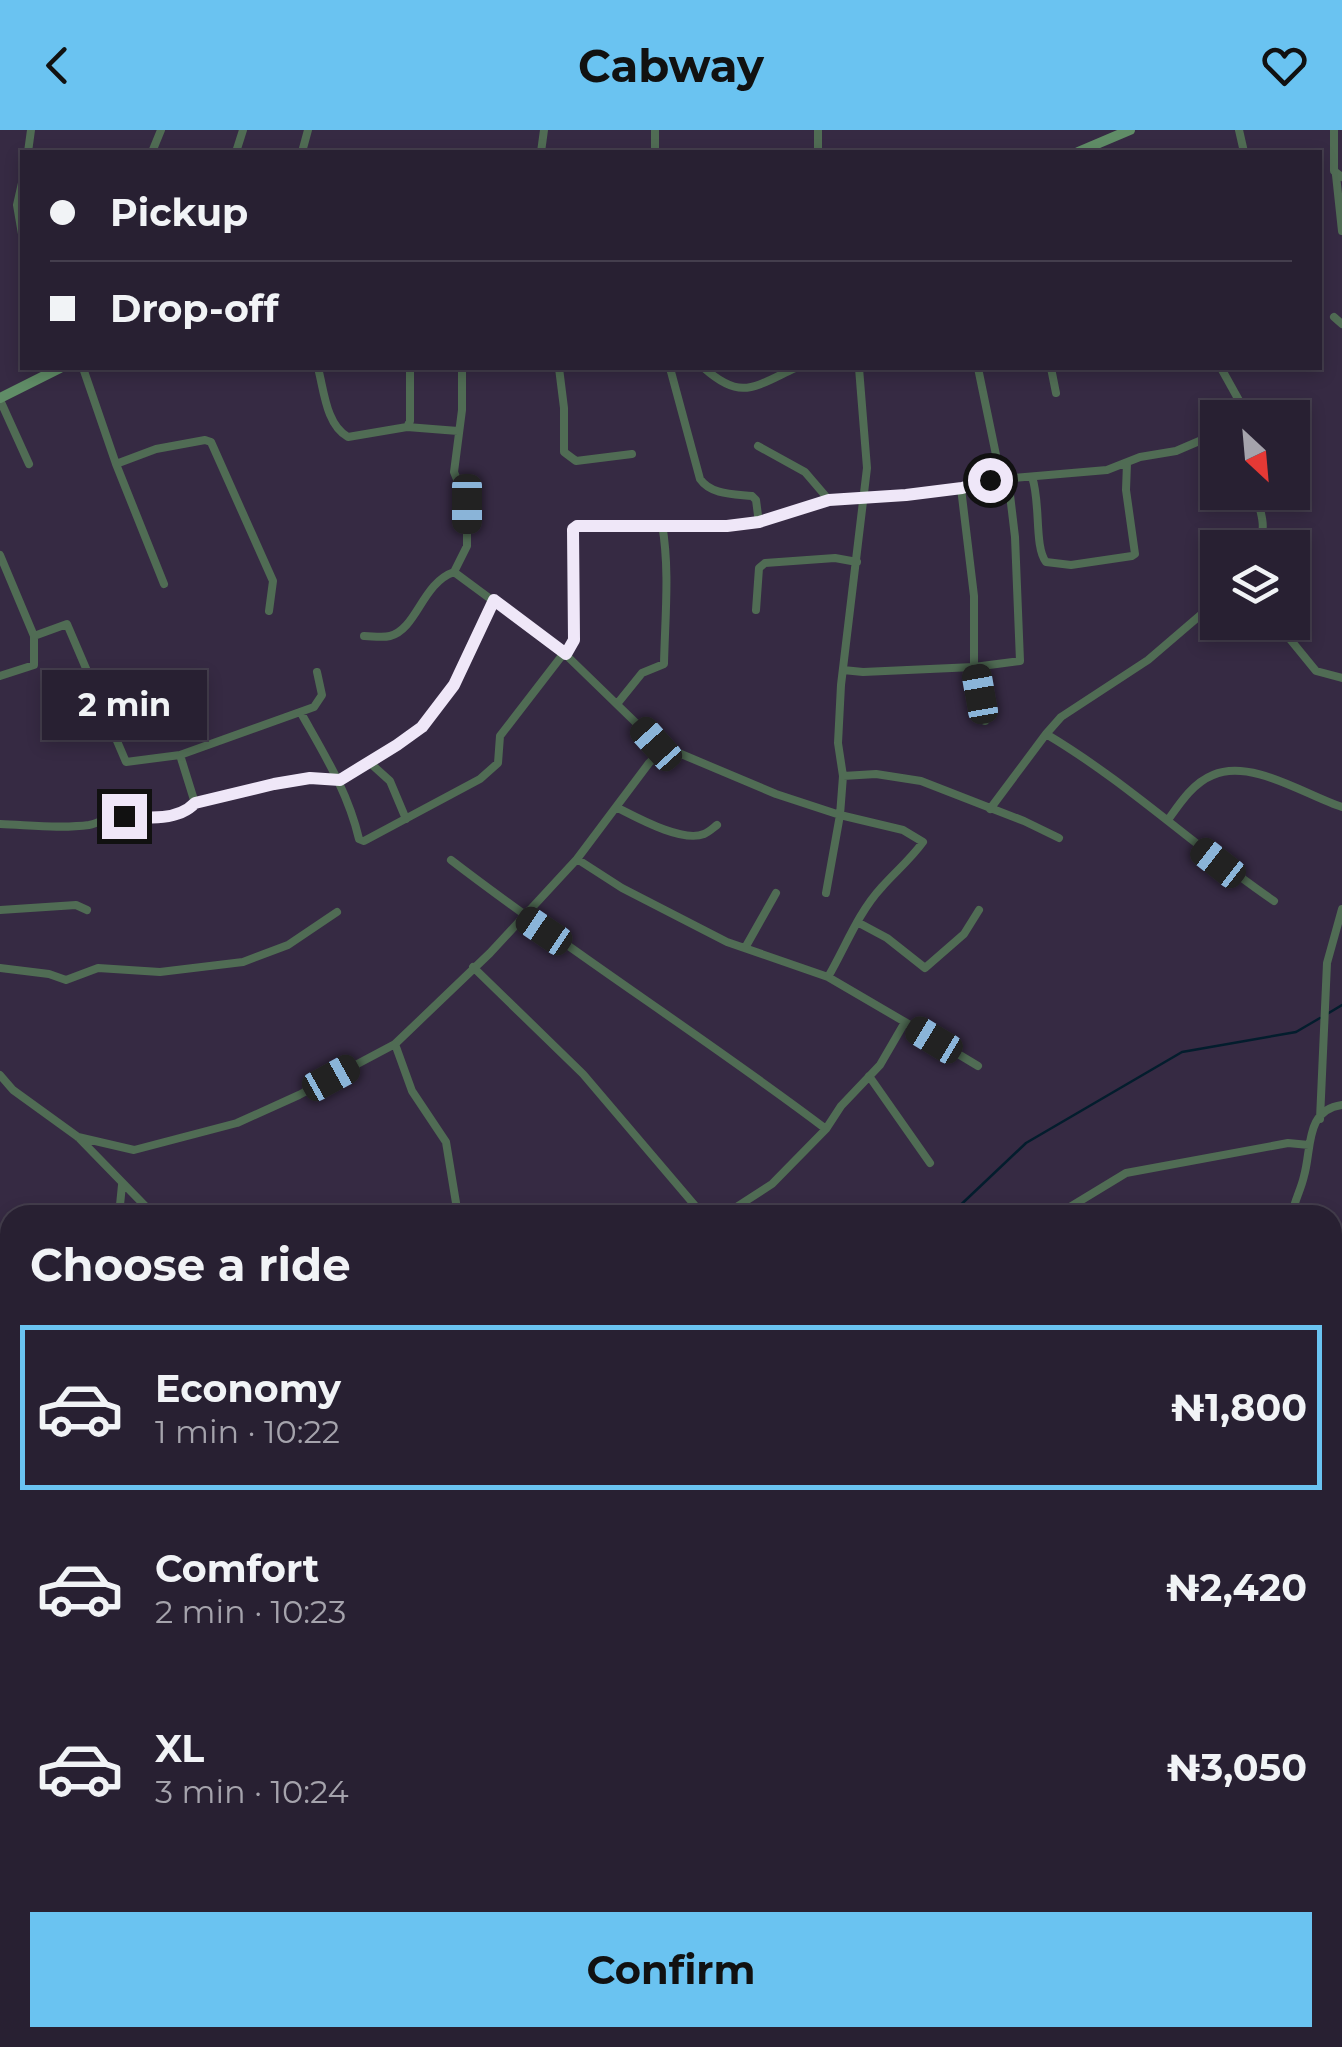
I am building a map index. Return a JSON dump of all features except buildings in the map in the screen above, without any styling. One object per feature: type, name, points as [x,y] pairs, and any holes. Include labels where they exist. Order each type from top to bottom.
[{"type":"street","points":[[1086,150],[1130,130]]},
{"type":"street","points":[[1334,130],[1332,150],[1339,176],[1342,231]]},
{"type":"street","points":[[20,192],[20,222]]},
{"type":"street","points":[[1334,317],[1342,324]]},
{"type":"street","points":[[29,464],[0,399],[51,370]]},
{"type":"street","points":[[84,370],[164,584]]},
{"type":"street","points":[[319,370],[332,420],[348,437],[407,427],[458,432]]},
{"type":"street","points":[[407,427],[410,370]]},
{"type":"street","points":[[364,636],[386,636],[402,630],[435,582],[454,572],[467,546],[467,504],[454,472],[462,370]]},
{"type":"street","points":[[559,370],[564,452],[576,461],[632,454]]},
{"type":"street","points":[[671,370],[700,479],[716,492],[752,496],[759,522]]},
{"type":"street","points":[[706,370],[736,389],[790,370]]},
{"type":"street","points":[[826,893],[840,815],[843,776],[838,742],[843,670],[865,497],[868,447],[859,370]]},
{"type":"street","points":[[843,670],[863,672],[1020,661],[1016,537],[978,370]]},
{"type":"street","points":[[1052,370],[1056,393]]},
{"type":"street","points":[[1222,370],[1240,400]]},
{"type":"street","points":[[300,713],[340,780],[359,839],[364,841],[480,779],[498,763],[500,736],[574,640],[573,529],[577,526],[698,527],[759,522],[829,500],[962,488],[1004,478],[1107,470],[1140,457],[1176,452],[1200,441]]},
{"type":"street","points":[[116,464],[156,449],[211,442],[273,581],[269,610]]},
{"type":"street","points":[[758,446],[805,472],[829,500]]},
{"type":"street","points":[[1032,477],[1040,516],[1041,555],[1046,562],[1072,565],[1135,554],[1126,490],[1127,463]]},
{"type":"street","points":[[962,488],[974,596],[974,666],[985,721]]},
{"type":"street","points":[[618,704],[642,673],[664,664],[668,569],[662,524]]},
{"type":"street","points":[[0,555],[34,636],[34,665],[0,676]]},
{"type":"street","points":[[756,610],[759,568],[766,563],[835,558],[857,562]]},
{"type":"street","points":[[454,572],[566,654],[666,752],[684,754],[742,781],[840,815],[903,830],[923,842],[907,865],[881,888],[828,977]]},
{"type":"street","points":[[0,824],[74,826],[94,824],[116,815],[160,818],[191,808],[195,803],[274,784],[310,778],[340,780],[422,727],[454,685],[494,600]]},
{"type":"street","points":[[990,808],[1061,718],[1148,660],[1200,615]]},
{"type":"street","points":[[34,636],[67,624],[126,762],[180,755],[314,707],[322,695],[317,672]]},
{"type":"street","points":[[1290,640],[1316,672],[1342,678]]},
{"type":"street","points":[[1046,734],[1274,901]]},
{"type":"street","points":[[78,1138],[122,1148],[146,1148],[237,1124],[394,1044],[524,916],[577,859],[649,763],[666,752]]},
{"type":"street","points":[[180,755],[195,803]]},
{"type":"street","points":[[369,762],[390,781],[406,820]]},
{"type":"street","points":[[1168,820],[1189,792],[1208,777],[1229,772],[1251,773],[1290,785],[1342,807]]},
{"type":"street","points":[[843,776],[876,774],[921,781],[1058,838]]},
{"type":"street","points":[[616,807],[654,826],[687,835],[702,836],[718,825]]},
{"type":"street","points":[[577,859],[622,888],[745,948],[828,977],[978,1066]]},
{"type":"street","points":[[451,860],[826,1129]]},
{"type":"street","points":[[745,948],[776,894]]},
{"type":"street","points":[[0,910],[76,905],[87,910]]},
{"type":"street","points":[[1320,1119],[1327,963],[1342,909]]},
{"type":"street","points":[[858,922],[887,938],[925,968],[964,934],[979,910]]},
{"type":"street","points":[[0,968],[66,980],[98,968],[160,972],[243,962],[288,945],[337,912]]},
{"type":"street","points":[[473,966],[583,1074],[695,1205]]},
{"type":"street","points":[[739,1205],[772,1184],[826,1129],[880,1065],[905,1022]]},
{"type":"street","points":[[394,1044],[412,1091],[446,1142],[456,1205]]},
{"type":"street","points":[[0,1075],[21,1097],[78,1138],[143,1205]]},
{"type":"street","points":[[869,1076],[930,1164]]},
{"type":"street","points":[[1295,1205],[1305,1175],[1313,1123],[1325,1110],[1342,1105]]},
{"type":"street","points":[[1075,1205],[1126,1174],[1288,1143],[1309,1145]]},
{"type":"street","points":[[121,1205],[122,1184]]},
{"type":"waterway","points":[[1327,1014],[1342,1005]]},
{"type":"waterway","points":[[961,1205],[1026,1143],[1182,1052],[1296,1032],[1320,1018]]},
{"type":"route","points":[[124,816],[160,818],[239,790],[310,778],[340,780],[422,727],[454,685],[494,600],[566,654],[574,640],[573,529],[577,526],[727,526],[759,522],[829,500],[906,495],[990,480]]}]
